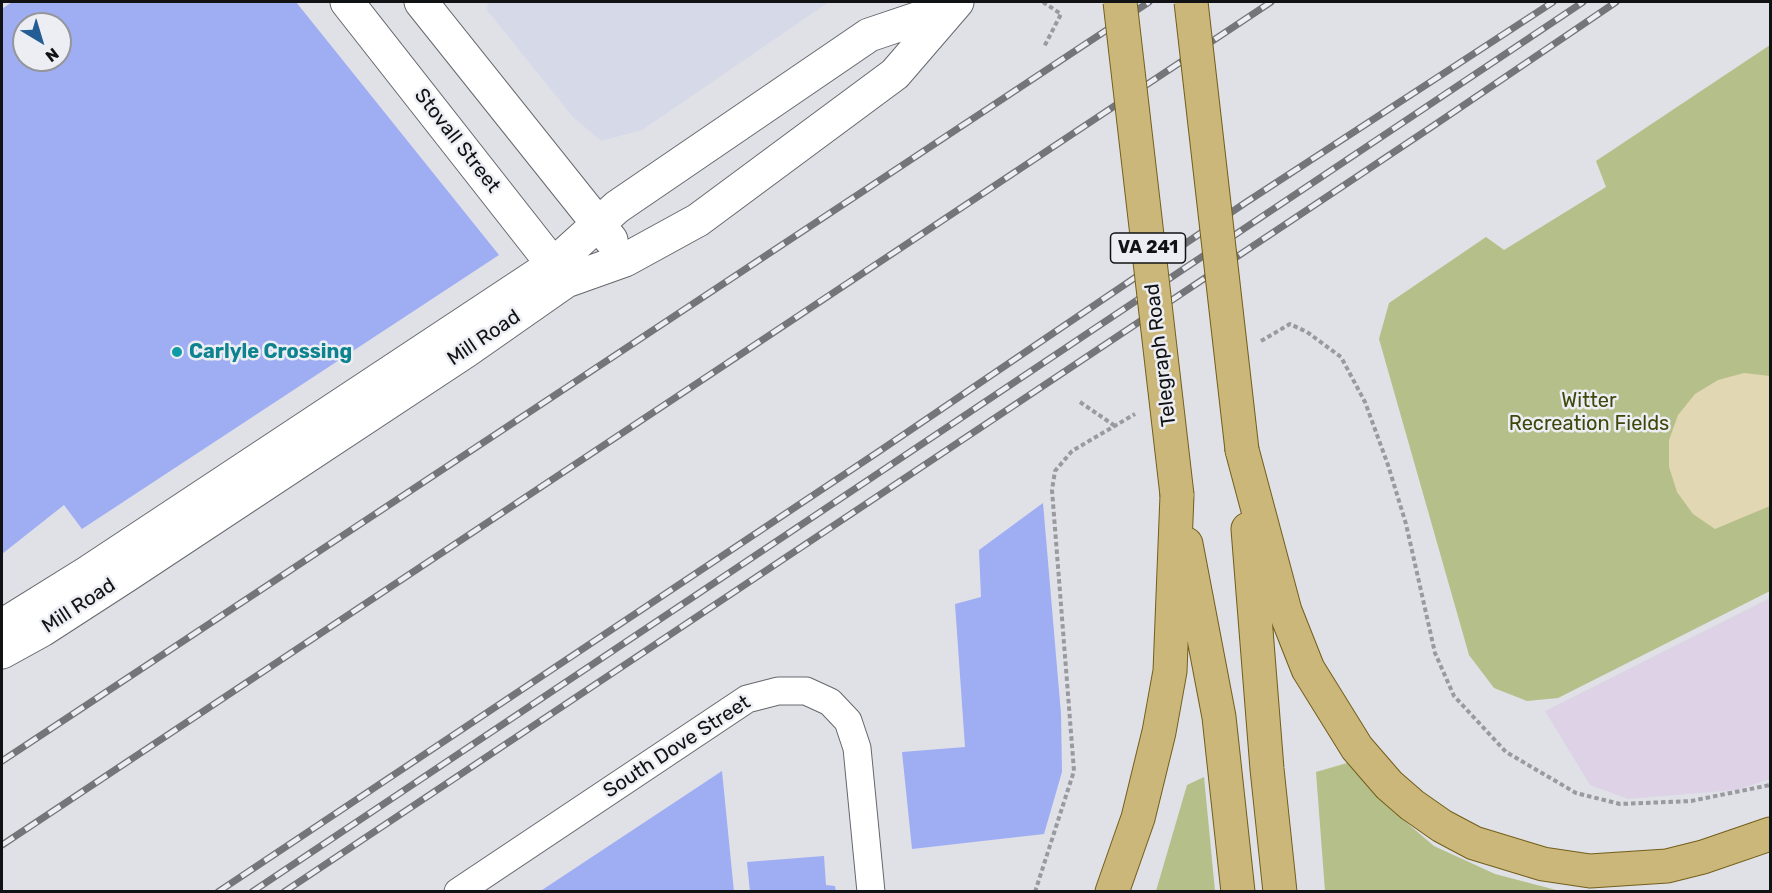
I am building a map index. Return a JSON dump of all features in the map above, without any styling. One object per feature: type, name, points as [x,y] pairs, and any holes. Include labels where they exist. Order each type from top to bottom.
[{"type":"main road","name":"Telegraph Road","points":[[1120,2],[1177,495]]},
{"type":"main road","points":[[1191,2],[1242,450],[1266,758],[1280,891]]},
{"type":"main road","points":[[1242,450],[1285,610],[1308,669],[1357,748],[1389,785],[1412,805],[1442,826],[1474,843],[1544,864],[1590,871],[1667,866],[1703,858],[1770,834]]},
{"type":"main road","points":[[1112,891],[1138,818],[1159,732],[1170,671],[1177,495]]},
{"type":"main road","points":[[1177,495],[1219,717],[1238,891]]},
{"type":"street","name":"Stovall Street","points":[[347,2],[560,272]]},
{"type":"street","points":[[421,2],[625,260]]},
{"type":"street","name":"Mill Road","points":[[2,626],[560,272],[625,260],[698,220],[895,74],[953,5]]},
{"type":"street","name":"Mill Road","points":[[2,652],[42,630],[466,351],[560,272],[598,223],[617,207],[869,35],[953,5]]},
{"type":"street","name":"South Dove Street","points":[[458,891],[747,699],[778,692],[806,691],[830,702],[848,721],[857,748],[871,891]]},
{"type":"path","points":[[1042,2],[1061,14],[1044,47]]},
{"type":"path","points":[[1259,342],[1290,324],[1307,332],[1341,357],[1365,402],[1388,465],[1406,524],[1435,653],[1454,696],[1506,752],[1576,793],[1620,804],[1691,801],[1770,785]]},
{"type":"path","points":[[1080,402],[1114,426]]},
{"type":"path","points":[[1035,891],[1074,771],[1052,490],[1055,471],[1072,451],[1145,408]]},
{"type":"shaded area","points":[[488,2],[829,2],[642,130],[601,141],[573,117],[487,10]]},
{"type":"shaded area","points":[[1770,598],[1770,779],[1736,790],[1628,799],[1590,785],[1545,711]]},
{"type":"green space","name":"Witter Recreation Fields","points":[[1770,45],[1770,591],[1558,698],[1527,701],[1494,688],[1469,655],[1379,339],[1389,303],[1486,237],[1504,250],[1606,187],[1596,161]]},
{"type":"green space","points":[[1347,763],[1387,806],[1434,846],[1495,874],[1560,891],[1325,891],[1316,772]]},
{"type":"green space","points":[[1204,777],[1215,891],[1156,891],[1187,785]]},
{"type":"sand","points":[[1744,373],[1770,376],[1770,506],[1715,529],[1693,514],[1677,492],[1669,467],[1669,440],[1678,415],[1695,394],[1718,380]]},
{"type":"building","name":"Carlyle Crossing","points":[[12,2],[296,2],[499,255],[82,529],[64,505],[2,554],[2,9]]},
{"type":"building","points":[[1043,503],[1061,714],[1062,772],[1044,834],[912,849],[902,752],[965,747],[955,604],[981,597],[979,550]]},
{"type":"building","points":[[722,771],[734,892],[539,892]]},
{"type":"building","points":[[824,856],[826,885],[835,886],[836,892],[750,892],[747,862]]},
{"type":"railway","points":[[2,761],[1149,2]]},
{"type":"railway","points":[[2,845],[1271,2]]},
{"type":"railway","points":[[218,892],[881,450],[1245,203],[1553,2]]},
{"type":"railway","points":[[252,892],[1583,2]]},
{"type":"railway","points":[[284,892],[1616,2]]},
{"type":"place","name":"Carlyle Crossing","points":[[177,352]]}]
